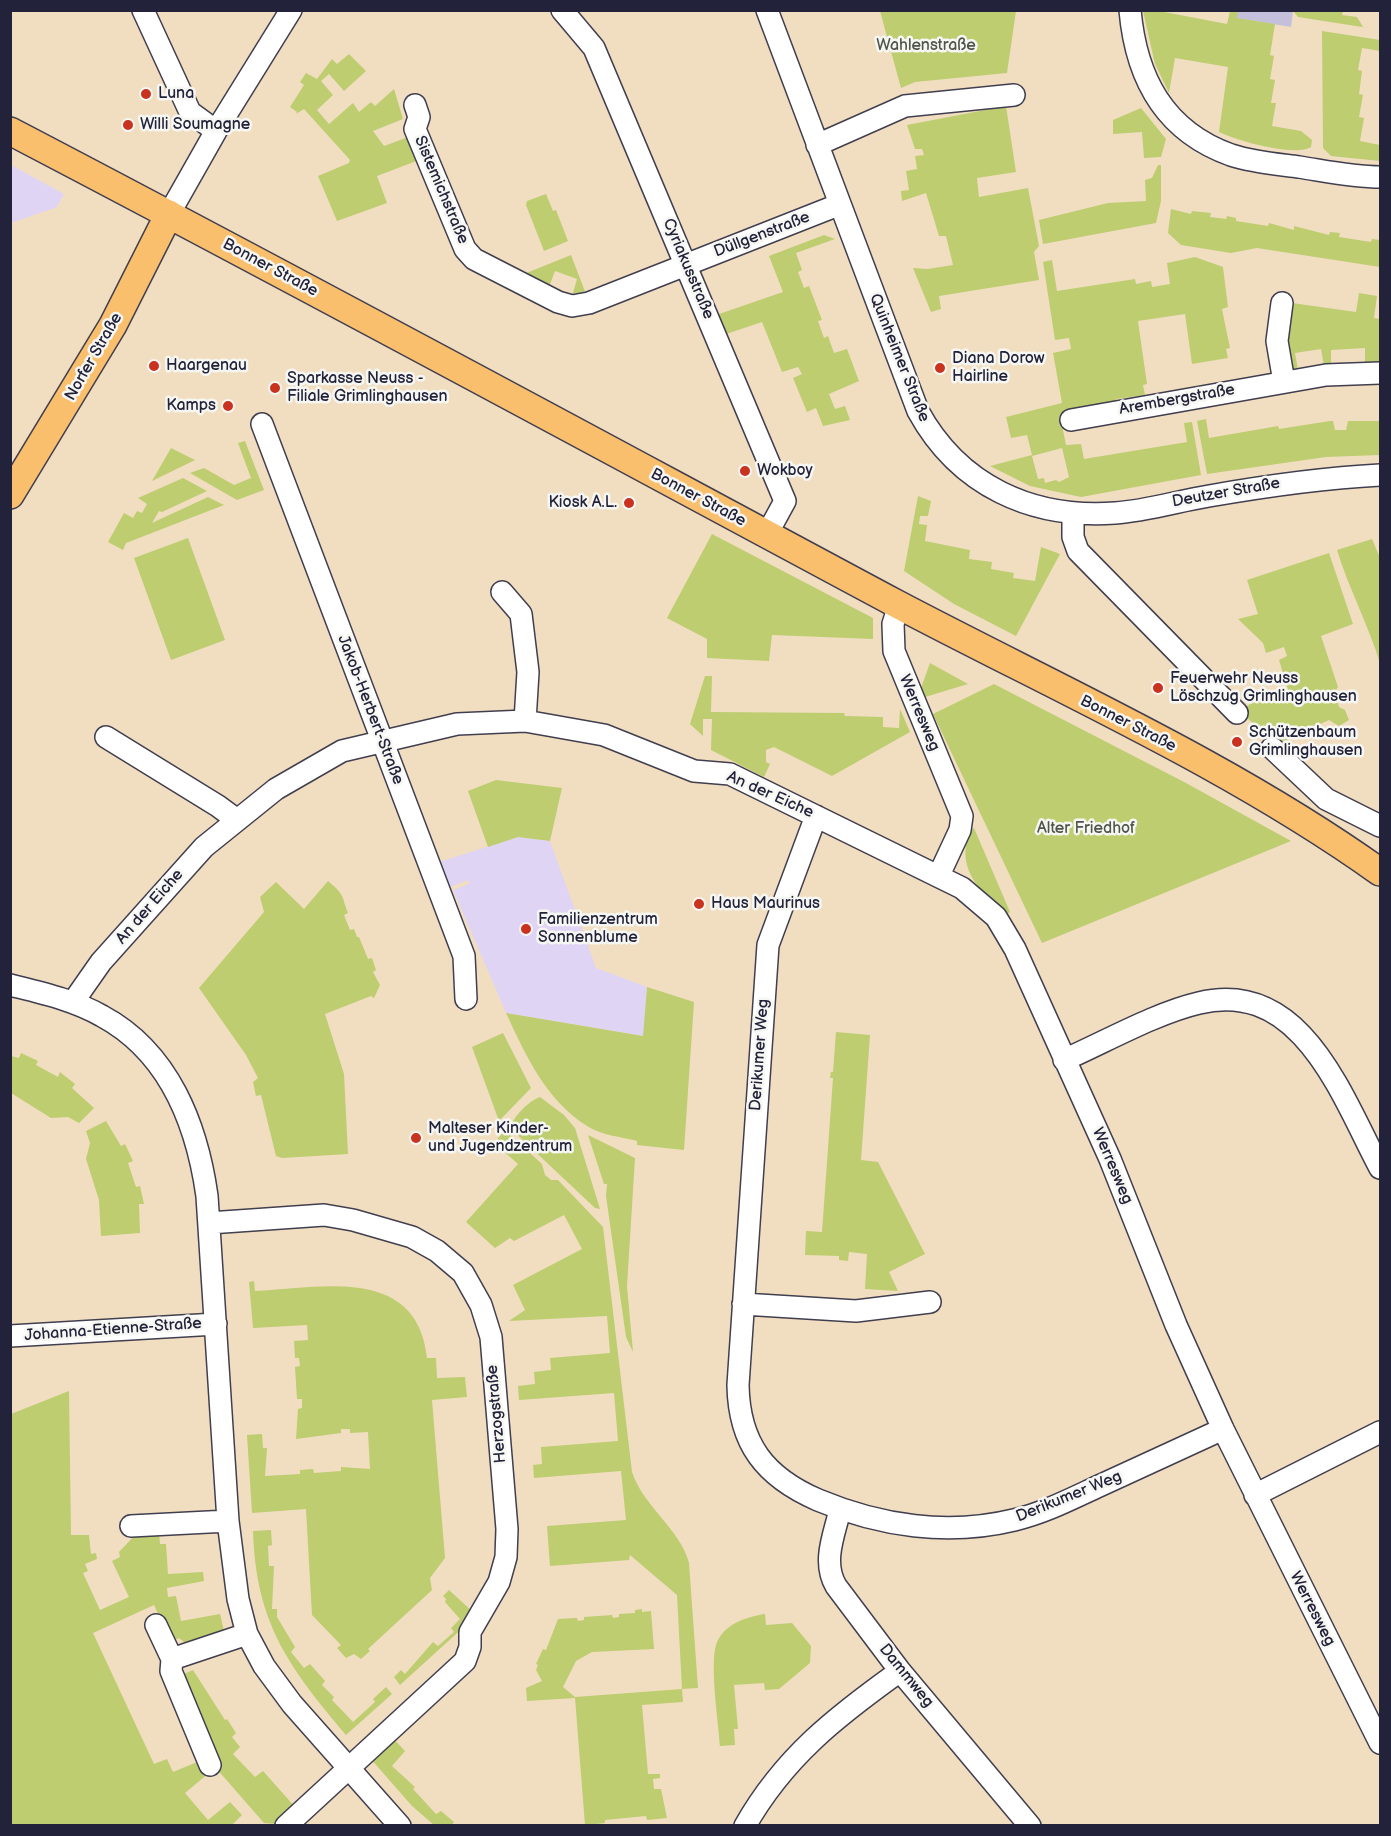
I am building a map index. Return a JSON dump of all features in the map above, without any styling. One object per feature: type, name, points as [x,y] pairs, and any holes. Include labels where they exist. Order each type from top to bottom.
[{"type":"main road","name":"Bonner Straße","points":[[10,131],[1274,803],[1335,840],[1380,872]]},
{"type":"main road","name":"Norfer Straße","points":[[10,495],[113,325],[169,214]]},
{"type":"street","points":[[143,10],[190,111],[216,131]]},
{"type":"street","points":[[169,214],[216,131],[291,10]]},
{"type":"street","name":"Cyriakusstraße","points":[[562,10],[594,48],[785,501],[767,534]]},
{"type":"street","name":"Quinheimer Straße","points":[[767,10],[838,205],[918,411],[929,432],[950,457],[1005,495],[1034,507],[1073,513]]},
{"type":"street","points":[[1130,10],[1133,43],[1139,66],[1151,90],[1172,117],[1201,140],[1225,153],[1247,159],[1380,177]]},
{"type":"street","points":[[817,145],[906,106],[1014,95]]},
{"type":"street","name":"Sistemichstraße","points":[[415,105],[420,117],[415,129],[465,249],[474,259],[558,302],[572,306],[589,303],[686,265]]},
{"type":"street","name":"Düllgenstraße","points":[[686,265],[838,205]]},
{"type":"street","points":[[1282,303],[1277,341],[1284,382]]},
{"type":"street","name":"Arembergstraße","points":[[1071,420],[1326,375],[1380,373]]},
{"type":"street","name":"Jakob-Herbert-Straße","points":[[262,424],[464,956],[466,999]]},
{"type":"street","name":"Deutzer Straße","points":[[1073,513],[1117,513],[1294,482],[1380,475]]},
{"type":"street","points":[[1073,513],[1073,537],[1077,551],[1237,713]]},
{"type":"street","points":[[502,592],[521,615],[528,672],[525,721]]},
{"type":"street","name":"Werresweg","points":[[899,605],[892,624],[894,651],[962,816],[960,830],[939,875],[981,902],[1006,931],[1110,1159],[1176,1325],[1224,1430],[1380,1743]]},
{"type":"street","name":"An der Eiche","points":[[73,1002],[102,962],[204,847],[276,789],[342,751],[457,724],[525,721],[604,735],[694,771],[730,774],[939,875]]},
{"type":"street","points":[[106,737],[237,820]]},
{"type":"street","points":[[1272,748],[1326,799],[1374,824]]},
{"type":"street","name":"Derikumer Weg","points":[[816,816],[768,945],[738,1403],[740,1420],[761,1460],[777,1477],[802,1493],[840,1509],[895,1523],[931,1528],[963,1528],[1014,1520],[1047,1510],[1224,1430]]},
{"type":"street","name":"Johanna-Etienne-Straße","points":[[10,986],[73,1002],[104,1016],[126,1033],[167,1076],[186,1110],[203,1162],[228,1521],[238,1599],[247,1634],[264,1666],[292,1704],[400,1826]]},
{"type":"street","points":[[1064,1060],[1200,1003],[1235,1001],[1269,1010],[1295,1027],[1312,1044],[1380,1168]]},
{"type":"street","name":"Herzogstraße","points":[[209,1223],[324,1215],[394,1230],[437,1251],[463,1274],[481,1305],[491,1337],[507,1529],[506,1557],[499,1582],[470,1632],[470,1647],[465,1661],[348,1768]]},
{"type":"street","points":[[743,1304],[856,1311],[930,1302]]},
{"type":"street","name":"Johanna-Etienne-Straße","points":[[10,1336],[216,1324]]},
{"type":"street","points":[[1255,1495],[1380,1432]]},
{"type":"street","name":"Dammweg","points":[[840,1509],[828,1562],[830,1574],[836,1586],[900,1671],[1030,1826]]},
{"type":"street","points":[[131,1526],[228,1521]]},
{"type":"street","points":[[156,1625],[172,1659],[171,1671],[210,1765]]},
{"type":"street","points":[[172,1659],[247,1634]]},
{"type":"street","points":[[746,1826],[763,1795],[806,1745],[841,1713],[900,1671]]},
{"type":"street","points":[[286,1826],[348,1768]]},
{"type":"shaded area","points":[[1238,11],[1293,11],[1291,27],[1236,18]]},
{"type":"shaded area","points":[[11,165],[64,194],[57,207],[11,223]]},
{"type":"shaded area","name":"Familienzentrum Sonnenblume","points":[[518,837],[550,841],[596,968],[647,987],[644,1036],[506,1013],[453,890],[469,884],[468,880],[448,888],[439,862]]},
{"type":"green space","name":"Wahlenstraße","points":[[880,11],[1016,11],[1007,73],[915,82],[901,88]]},
{"type":"green space","points":[[1143,11],[1159,11],[1227,24],[1230,11],[1238,11],[1237,18],[1275,24],[1270,55],[1274,56],[1270,79],[1275,80],[1271,103],[1276,103],[1272,126],[1301,131],[1312,140],[1311,147],[1303,150],[1280,149],[1239,140],[1219,132],[1228,67],[1175,58],[1169,93],[1155,64]]},
{"type":"green space","points":[[1293,11],[1343,11],[1342,15],[1357,17],[1363,27],[1375,29],[1298,17]]},
{"type":"green space","points":[[1322,31],[1380,40],[1380,51],[1362,48],[1358,70],[1362,71],[1359,94],[1363,95],[1359,117],[1364,118],[1360,141],[1380,145],[1380,161],[1331,156],[1323,148]]},
{"type":"green space","points":[[349,54],[366,71],[344,91],[329,74],[321,81],[333,95],[317,110],[329,124],[353,103],[359,112],[371,102],[375,106],[394,89],[403,119],[373,131],[384,146],[411,136],[419,160],[377,176],[387,203],[337,221],[318,176],[349,163],[350,160],[304,109],[296,114],[297,112],[290,107],[304,85],[300,82],[306,73],[317,79],[332,59],[337,64]]},
{"type":"green space","points":[[1006,106],[1016,172],[977,178],[979,197],[1028,188],[1039,246],[1034,252],[1039,280],[939,296],[941,309],[931,312],[913,268],[928,269],[953,265],[946,236],[939,236],[926,193],[902,201],[901,191],[909,190],[906,171],[917,169],[915,156],[924,155],[922,149],[915,149],[907,125]]},
{"type":"green space","points":[[1141,108],[1166,139],[1161,157],[1144,158],[1142,132],[1113,134],[1113,120]]},
{"type":"green space","points":[[1158,165],[1161,165],[1161,201],[1156,223],[1043,244],[1039,220],[1108,203],[1146,201],[1145,180],[1152,178]]},
{"type":"green space","points":[[546,194],[553,211],[556,210],[568,241],[544,251],[526,205],[527,201]]},
{"type":"green space","points":[[1171,209],[1191,214],[1192,211],[1211,213],[1210,217],[1226,219],[1227,216],[1236,218],[1236,221],[1268,226],[1269,223],[1294,230],[1294,226],[1329,235],[1330,232],[1340,233],[1339,237],[1371,242],[1372,239],[1380,240],[1380,267],[1257,248],[1231,253],[1181,245],[1168,233]]},
{"type":"green space","points":[[824,235],[835,239],[796,253],[802,270],[798,272],[804,288],[809,286],[822,320],[818,321],[824,338],[828,336],[834,353],[847,349],[859,381],[829,394],[835,409],[845,406],[850,420],[823,426],[816,408],[807,412],[793,378],[802,374],[798,367],[782,372],[762,322],[726,334],[719,314],[783,292],[769,256]]},
{"type":"green space","points":[[571,255],[586,294],[573,293],[577,279],[555,271],[549,287],[524,274]]},
{"type":"green space","points":[[1195,257],[1223,267],[1228,307],[1222,309],[1230,348],[1226,349],[1228,358],[1192,364],[1185,314],[1138,321],[1147,384],[1143,385],[1145,395],[1116,399],[1118,407],[1065,418],[1062,425],[1066,445],[1081,444],[1084,459],[1187,442],[1184,423],[1192,422],[1201,475],[1081,497],[1030,486],[990,466],[1032,455],[1027,435],[1011,438],[1006,417],[1062,403],[1053,353],[1071,349],[1069,338],[1055,340],[1043,262],[1052,260],[1057,291],[1135,279],[1136,284],[1151,281],[1152,287],[1170,284],[1167,263]],"holes":[[[1062,448],[1069,477],[1059,482],[1056,480],[1045,483],[1044,478],[1038,479],[1032,456]]]},
{"type":"green space","points":[[1359,293],[1377,296],[1374,318],[1380,319],[1380,364],[1365,365],[1365,348],[1331,350],[1331,366],[1324,366],[1321,349],[1295,353],[1298,370],[1292,368],[1287,339],[1292,303],[1356,312]]},
{"type":"green space","points":[[1206,419],[1209,438],[1278,426],[1279,429],[1330,421],[1333,421],[1335,430],[1346,430],[1348,421],[1380,421],[1380,455],[1326,457],[1207,474],[1197,421]]},
{"type":"green space","points":[[245,441],[264,490],[237,500],[190,473],[204,468],[234,485],[251,478],[238,443]]},
{"type":"green space","points":[[171,448],[195,460],[152,481]]},
{"type":"green space","points":[[183,478],[207,491],[162,512],[159,511],[152,523],[208,497],[224,505],[126,543],[123,550],[108,542],[124,513],[133,518],[137,511],[142,513],[147,504],[138,498]]},
{"type":"green space","points":[[918,496],[931,501],[928,516],[920,516],[919,524],[927,525],[925,541],[970,550],[969,559],[992,562],[991,569],[1014,573],[1013,578],[1035,581],[1041,547],[1060,554],[1016,636],[954,604],[904,571]]},
{"type":"green space","points":[[712,534],[873,618],[873,639],[772,635],[769,661],[707,658],[707,639],[667,618]]},
{"type":"green space","points":[[188,538],[225,640],[171,660],[134,558]]},
{"type":"green space","points":[[1372,539],[1380,558],[1380,663],[1337,550]]},
{"type":"green space","points":[[1329,553],[1353,624],[1321,636],[1338,687],[1334,693],[1339,707],[1345,710],[1349,720],[1339,726],[1329,720],[1276,745],[1241,712],[1250,704],[1277,696],[1279,700],[1290,696],[1279,660],[1287,656],[1284,647],[1266,653],[1263,643],[1238,619],[1258,614],[1247,580]]},
{"type":"green space","points":[[930,663],[968,684],[925,697],[921,688]]},
{"type":"green space","points":[[705,676],[712,676],[711,712],[844,713],[845,716],[883,717],[883,727],[899,728],[900,709],[910,732],[832,776],[774,747],[766,750],[766,762],[770,764],[764,777],[711,750],[712,719],[703,719],[703,736],[690,724]]},
{"type":"green space","name":"Alter Friedhof","points":[[994,684],[1186,783],[1291,841],[1042,943],[933,714]]},
{"type":"green space","points":[[496,780],[562,788],[550,841],[518,837],[488,847],[468,791]]},
{"type":"green space","points":[[974,828],[1010,912],[1006,915],[976,884],[967,866],[966,841]]},
{"type":"green space","points":[[328,881],[342,896],[348,913],[344,915],[350,930],[354,929],[359,937],[368,959],[372,958],[376,970],[373,972],[380,985],[374,998],[371,996],[325,1014],[344,1074],[348,1154],[282,1158],[276,1156],[261,1095],[256,1096],[253,1082],[258,1078],[246,1055],[199,988],[264,912],[260,897],[276,882],[304,909]]},
{"type":"green space","points":[[647,987],[694,1002],[684,1150],[637,1145],[637,1141],[605,1134],[587,1126],[560,1103],[549,1090],[521,1045],[506,1013],[643,1036]]},
{"type":"green space","points":[[836,1032],[870,1035],[861,1160],[878,1162],[925,1254],[889,1272],[898,1291],[865,1289],[867,1254],[849,1252],[848,1261],[839,1260],[839,1256],[805,1255],[806,1231],[822,1232],[833,1078],[830,1078],[833,1072]]},
{"type":"green space","points":[[503,1033],[531,1088],[499,1121],[472,1047]]},
{"type":"green space","points":[[21,1053],[38,1061],[36,1065],[58,1077],[60,1072],[75,1084],[72,1088],[94,1108],[79,1123],[68,1117],[51,1118],[11,1093],[11,1056],[19,1058]]},
{"type":"green space","points":[[540,1097],[564,1115],[575,1128],[600,1209],[595,1208],[511,1129],[521,1110]]},
{"type":"green space","points":[[106,1121],[121,1146],[125,1144],[133,1161],[128,1163],[136,1187],[140,1186],[144,1204],[139,1204],[140,1233],[101,1236],[99,1200],[86,1159],[90,1143],[86,1131]]},
{"type":"green space","points":[[505,1130],[542,1164],[545,1175],[551,1180],[558,1180],[603,1227],[632,1472],[644,1496],[685,1551],[689,1563],[698,1688],[682,1689],[677,1595],[630,1555],[629,1560],[550,1566],[547,1526],[626,1520],[621,1471],[534,1478],[533,1465],[542,1464],[541,1447],[618,1441],[614,1393],[519,1400],[518,1386],[535,1384],[534,1372],[551,1370],[550,1358],[610,1353],[607,1316],[509,1321],[525,1310],[513,1285],[582,1249],[564,1215],[514,1241],[510,1238],[495,1248],[466,1222],[518,1164],[494,1143]]},
{"type":"green space","points":[[588,1135],[635,1158],[627,1286],[633,1352],[626,1337],[606,1196],[607,1184],[604,1184]]},
{"type":"green space","points":[[254,1281],[255,1291],[336,1286],[362,1288],[386,1295],[405,1308],[419,1328],[427,1358],[436,1358],[437,1378],[465,1377],[467,1397],[432,1400],[445,1558],[430,1578],[432,1590],[368,1649],[370,1651],[361,1659],[354,1654],[346,1658],[337,1648],[341,1645],[312,1615],[306,1509],[252,1513],[247,1435],[262,1434],[263,1448],[267,1448],[265,1476],[300,1474],[300,1470],[313,1469],[314,1473],[341,1471],[341,1467],[370,1469],[368,1432],[350,1433],[350,1429],[341,1429],[341,1433],[296,1439],[298,1409],[302,1408],[302,1399],[297,1399],[295,1367],[300,1366],[299,1358],[295,1358],[294,1341],[308,1340],[307,1325],[253,1328],[249,1282]]},
{"type":"green space","points":[[69,1391],[71,1535],[89,1535],[91,1554],[96,1553],[97,1559],[85,1564],[88,1571],[83,1573],[100,1610],[129,1597],[112,1561],[120,1557],[119,1552],[137,1533],[159,1532],[160,1544],[166,1544],[168,1574],[203,1572],[204,1581],[167,1588],[168,1597],[176,1596],[181,1621],[220,1614],[224,1631],[189,1646],[179,1638],[171,1642],[154,1605],[93,1633],[154,1764],[167,1759],[173,1772],[202,1760],[209,1773],[185,1793],[208,1820],[230,1802],[242,1815],[231,1826],[11,1826],[11,1414]]},
{"type":"green space","points":[[271,1530],[272,1545],[268,1546],[269,1566],[274,1566],[272,1609],[277,1609],[277,1617],[295,1647],[291,1652],[304,1668],[310,1664],[325,1681],[322,1685],[334,1697],[332,1700],[353,1722],[375,1702],[373,1699],[386,1687],[392,1694],[346,1735],[292,1665],[269,1618],[261,1593],[253,1531]]},
{"type":"green space","points":[[449,1590],[473,1612],[466,1625],[400,1685],[394,1677],[401,1670],[405,1674],[433,1642],[438,1646],[454,1632],[451,1628],[460,1619],[445,1602],[446,1599],[443,1596]]},
{"type":"green space","points":[[635,1610],[651,1611],[654,1649],[592,1652],[576,1661],[563,1687],[575,1697],[682,1689],[683,1702],[642,1705],[648,1774],[660,1774],[660,1778],[653,1779],[654,1789],[661,1789],[667,1818],[647,1820],[646,1816],[605,1820],[605,1823],[585,1825],[575,1698],[527,1701],[526,1688],[542,1681],[536,1670],[538,1665],[536,1664],[543,1649],[546,1650],[558,1619],[577,1618],[578,1621],[584,1620],[584,1617],[612,1615],[613,1618],[619,1617],[619,1614],[635,1613]]},
{"type":"green space","points":[[765,1614],[766,1625],[792,1623],[811,1646],[810,1663],[779,1689],[765,1690],[764,1683],[734,1685],[738,1729],[734,1729],[735,1745],[720,1746],[714,1675],[715,1649],[718,1640],[732,1625]]},
{"type":"green space","points":[[193,1670],[236,1733],[232,1737],[240,1747],[233,1754],[255,1777],[263,1771],[296,1808],[278,1824],[264,1823],[215,1767],[180,1683],[184,1674]]},
{"type":"green space","points":[[392,1737],[405,1751],[392,1766],[415,1787],[413,1789],[436,1814],[441,1811],[454,1822],[452,1825],[434,1825],[412,1806],[370,1758]]},
{"type":"place","name":"Luna","points":[[146,94]]},
{"type":"place","name":"Willi Soumagne","points":[[128,125]]},
{"type":"place","name":"Haargenau","points":[[154,366]]},
{"type":"place","name":"Diana Dorow Hairline","points":[[940,368]]},
{"type":"place","name":"Sparkasse Neuss - Filiale Grimlinghausen","points":[[275,388]]},
{"type":"place","name":"Kamps","points":[[228,406]]},
{"type":"place","name":"Wokboy","points":[[745,471]]},
{"type":"place","name":"Kiosk A.L.","points":[[629,503]]},
{"type":"place","name":"Feuerwehr Neuss Löschzug Grimlinghausen","points":[[1158,688]]},
{"type":"place","name":"Schützenbaum Grimlinghausen","points":[[1237,742]]},
{"type":"place","name":"Haus Maurinus","points":[[699,904]]},
{"type":"place","name":"Familienzentrum Sonnenblume","points":[[526,929]]},
{"type":"place","name":"Malteser Kinder- und Jugendzentrum","points":[[416,1138]]}]
